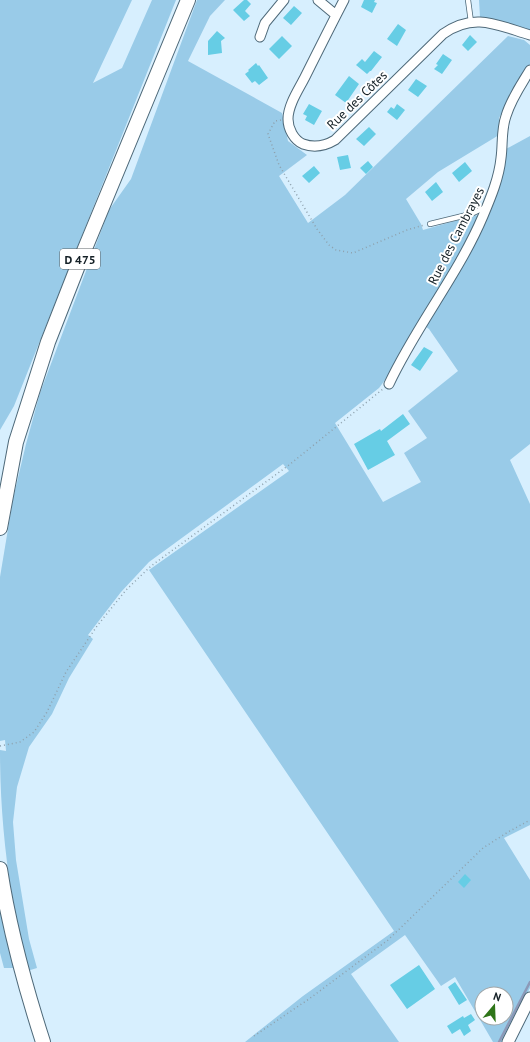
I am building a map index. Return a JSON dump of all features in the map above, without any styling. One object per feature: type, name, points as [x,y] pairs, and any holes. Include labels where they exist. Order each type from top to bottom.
[{"type":"main road","name":"D 475","points":[[0,528],[16,442],[48,342],[79,262],[188,0]]},
{"type":"main road","points":[[0,869],[11,926],[23,975],[43,1042]]},
{"type":"street","points":[[260,37],[264,23],[284,0]]},
{"type":"street","points":[[318,0],[336,15]]},
{"type":"street","points":[[287,118],[294,99],[344,0]]},
{"type":"street","name":"Rue des Côtes","points":[[287,118],[291,133],[294,138],[301,143],[313,146],[325,145],[335,140],[443,34],[457,25],[471,22],[485,22],[530,35]]},
{"type":"street","name":"Rue des Cambrayes","points":[[390,384],[408,348],[451,278],[487,207],[500,170],[505,117],[513,97],[530,70]]},
{"type":"street","points":[[508,1042],[530,998]]},
{"type":"lane","points":[[468,0],[471,22]]},
{"type":"lane","points":[[430,224],[471,214],[487,207]]},
{"type":"path","points":[[287,118],[275,121],[268,134],[279,165],[317,229],[329,245],[336,250],[353,253],[407,230],[430,224]]},
{"type":"path","points":[[0,746],[20,742],[34,732],[47,712],[66,672],[97,626],[126,590],[151,566],[289,465],[390,384]]},
{"type":"path","points":[[254,1036],[388,940],[483,848],[530,820]]},
{"type":"shaded area","points":[[0,0],[132,0],[93,83],[122,68],[152,0],[176,0],[14,406],[0,430]]},
{"type":"shaded area","points":[[197,0],[225,0],[210,16],[188,61],[282,113],[288,141],[307,155],[279,176],[308,223],[345,195],[508,36],[524,40],[530,45],[530,64],[499,118],[499,135],[438,172],[406,199],[423,230],[476,215],[479,218],[447,280],[385,380],[379,388],[335,423],[383,502],[421,482],[404,453],[427,438],[408,411],[458,371],[429,329],[425,326],[452,280],[492,202],[501,176],[506,149],[530,136],[530,444],[510,460],[530,504],[530,825],[504,838],[530,880],[530,988],[514,1019],[514,986],[474,986],[474,1010],[455,977],[441,986],[405,935],[351,974],[399,1042],[245,1042],[303,996],[394,931],[149,570],[289,471],[283,464],[149,562],[121,592],[88,635],[93,639],[69,678],[52,714],[29,747],[17,787],[13,822],[16,860],[29,939],[37,968],[27,971],[9,878],[2,805],[0,750],[6,751],[5,740],[0,741],[0,577],[13,499],[40,393],[109,210],[131,179]]},
{"type":"shaded area","points":[[479,0],[530,0],[530,30],[480,17]]},
{"type":"shaded area","points":[[0,900],[15,968],[4,968],[0,953]]},
{"type":"shaded area","points":[[484,1026],[510,1026],[502,1042],[493,1042]]},
{"type":"building","points":[[244,0],[247,0],[251,4],[245,11],[250,16],[244,21],[233,10]]},
{"type":"building","points":[[364,0],[375,0],[374,2],[377,3],[372,13],[361,7]]},
{"type":"building","points":[[294,6],[302,13],[291,25],[283,18]]},
{"type":"building","points":[[398,24],[406,30],[397,46],[387,39]]},
{"type":"building","points":[[217,31],[225,38],[221,41],[222,53],[208,55],[208,41]]},
{"type":"building","points":[[470,35],[477,42],[468,51],[462,45]]},
{"type":"building","points":[[282,36],[292,46],[279,59],[269,49]]},
{"type":"building","points":[[374,51],[382,57],[367,74],[356,65],[362,59],[365,62]]},
{"type":"building","points":[[443,54],[452,60],[442,74],[434,69],[438,65],[436,64]]},
{"type":"building","points":[[256,63],[268,78],[259,85],[255,81],[252,83],[245,74]]},
{"type":"building","points":[[349,76],[359,84],[346,103],[335,95]]},
{"type":"building","points":[[416,79],[427,86],[418,97],[408,90]]},
{"type":"building","points":[[309,104],[322,111],[314,125],[305,120],[307,116],[303,114]]},
{"type":"building","points":[[397,104],[405,110],[397,120],[387,112],[391,107],[394,109]]},
{"type":"building","points":[[369,127],[376,134],[364,146],[356,139]]},
{"type":"building","points":[[348,155],[351,168],[340,170],[337,157]]},
{"type":"building","points":[[368,161],[373,167],[366,174],[360,168]]},
{"type":"building","points":[[465,162],[472,171],[459,182],[452,173]]},
{"type":"building","points":[[314,166],[320,173],[309,183],[302,176]]},
{"type":"building","points":[[436,182],[443,192],[432,201],[425,192]]},
{"type":"building","points":[[424,347],[433,352],[420,371],[411,365]]},
{"type":"building","points":[[403,414],[410,424],[387,441],[395,455],[368,470],[354,444],[380,429],[381,431]]},
{"type":"building","points":[[465,874],[471,880],[464,888],[458,882]]},
{"type":"building","points":[[419,965],[435,989],[407,1009],[390,985]]},
{"type":"building","points":[[455,982],[467,1000],[459,1005],[448,987]]},
{"type":"building","points":[[471,1014],[474,1018],[474,1021],[468,1025],[471,1031],[464,1036],[460,1029],[452,1034],[447,1026],[463,1016],[464,1018]]},
{"type":"waterway","points":[[499,1042],[530,982]]}]
